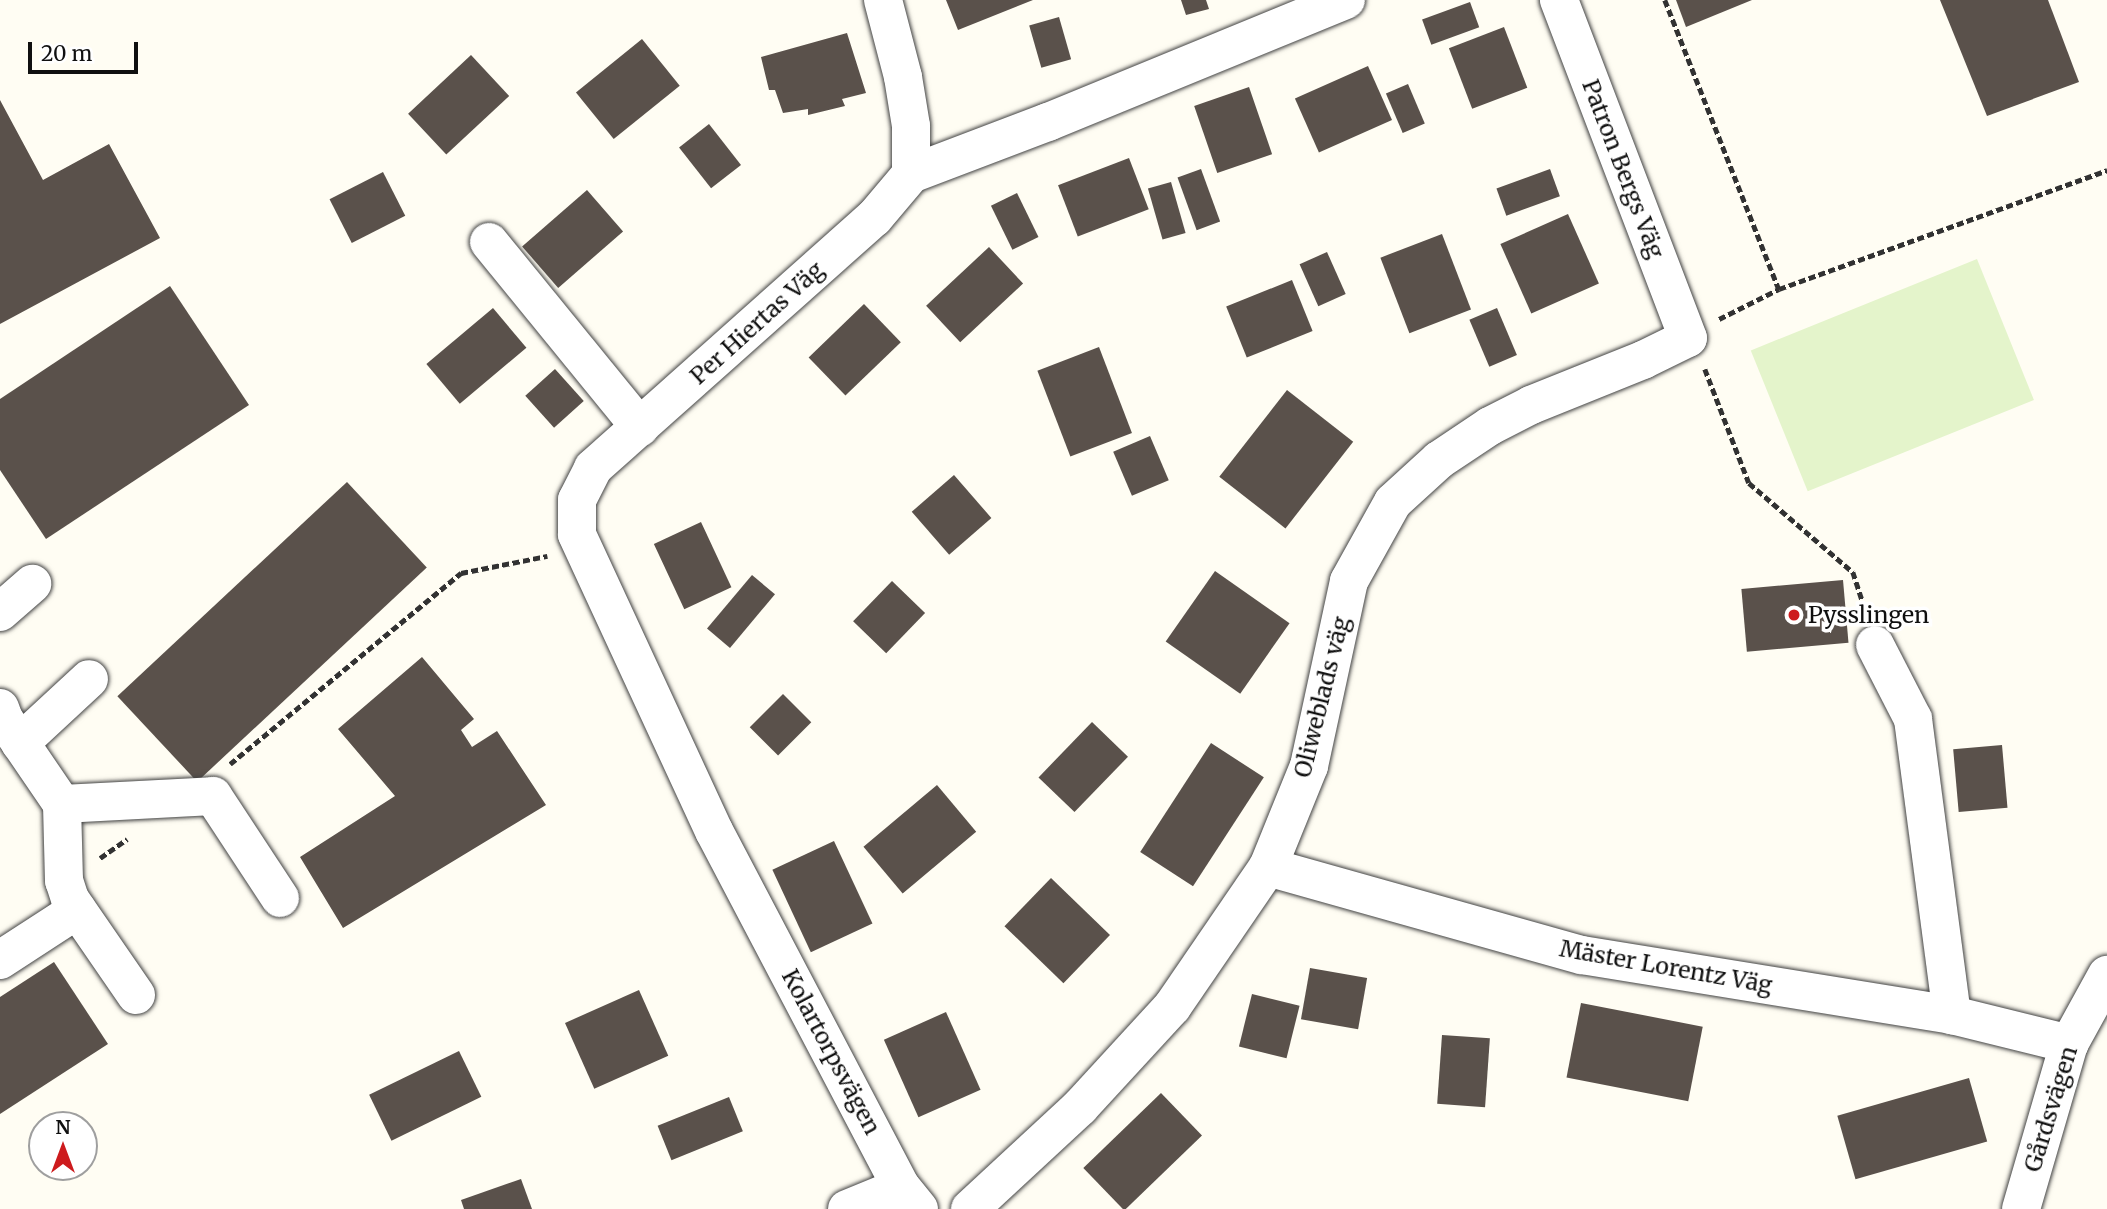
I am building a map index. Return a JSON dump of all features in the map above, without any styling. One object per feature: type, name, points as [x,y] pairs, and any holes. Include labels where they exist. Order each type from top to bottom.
[{"type":"street","points":[[883,0],[909,113],[911,174]]},
{"type":"street","name":"Per Hiertas Väg","points":[[745,892],[708,819],[577,534],[577,500],[593,468],[874,218],[911,174],[1048,122],[1346,0]]},
{"type":"street","name":"Patron Bergs Väg","points":[[1559,0],[1688,338]]},
{"type":"street","points":[[489,242],[639,427]]},
{"type":"street","name":"Oliweblads väg","points":[[970,1209],[1080,1107],[1172,1007],[1268,867],[1309,766],[1349,581],[1393,502],[1439,460],[1490,426],[1531,405],[1643,360],[1688,338]]},
{"type":"street","points":[[0,612],[32,584]]},
{"type":"street","points":[[1875,645],[1913,719],[1952,1015]]},
{"type":"street","points":[[89,679],[5,720],[62,804],[65,881],[77,910],[136,995]]},
{"type":"street","points":[[62,804],[213,796],[280,898]]},
{"type":"street","name":"Mäster Lorentz Väg","points":[[1268,867],[1582,955],[1952,1015],[2069,1044]]},
{"type":"street","name":"Kolartorpsvägen","points":[[745,892],[910,1198]]},
{"type":"street","points":[[0,960],[77,910]]},
{"type":"street","name":"Gårdsvägen","points":[[2021,1209],[2069,1044],[2107,975]]},
{"type":"street","points":[[847,1209],[910,1198]]},
{"type":"path","points":[[1665,0],[1779,289]]},
{"type":"path","points":[[1875,645],[1853,572],[1749,483],[1714,387],[1688,338],[1744,305],[1779,289],[2107,170]]},
{"type":"path","points":[[189,797],[461,573],[584,549]]},
{"type":"green space","points":[[1977,259],[2034,400],[1808,491],[1751,350]]},
{"type":"building","points":[[946,0],[1033,0],[958,30]]},
{"type":"building","points":[[1181,0],[1206,0],[1209,9],[1186,15]]},
{"type":"building","points":[[1676,0],[1752,0],[1686,27]]},
{"type":"building","points":[[1940,0],[2048,0],[2079,82],[1987,116]]},
{"type":"building","points":[[1470,2],[1479,27],[1431,45],[1422,19]]},
{"type":"building","points":[[1059,17],[1071,59],[1041,68],[1029,26]]},
{"type":"building","points":[[1504,27],[1527,88],[1472,109],[1449,48]]},
{"type":"building","points":[[847,33],[866,93],[842,99],[845,106],[808,115],[808,109],[783,113],[775,90],[769,90],[761,57]]},
{"type":"building","points":[[642,39],[680,86],[614,139],[576,92]]},
{"type":"building","points":[[471,55],[509,96],[446,155],[408,114]]},
{"type":"building","points":[[1368,66],[1392,120],[1319,152],[1295,99]]},
{"type":"building","points":[[1408,84],[1425,124],[1403,133],[1386,93]]},
{"type":"building","points":[[1249,87],[1272,154],[1217,173],[1194,106]]},
{"type":"building","points":[[0,100],[43,180],[109,144],[160,238],[0,324]]},
{"type":"building","points":[[709,124],[741,165],[711,188],[679,147]]},
{"type":"building","points":[[1129,158],[1149,209],[1078,237],[1058,185]]},
{"type":"building","points":[[1201,169],[1220,222],[1197,230],[1178,178]]},
{"type":"building","points":[[1550,169],[1560,196],[1506,216],[1496,188]]},
{"type":"building","points":[[383,172],[405,216],[352,243],[330,199]]},
{"type":"building","points":[[1171,182],[1186,233],[1163,240],[1148,189]]},
{"type":"building","points":[[587,190],[623,232],[558,288],[522,246]]},
{"type":"building","points":[[1017,193],[1038,237],[1012,250],[991,206]]},
{"type":"building","points":[[1568,214],[1599,283],[1531,314],[1500,244]]},
{"type":"building","points":[[1442,234],[1471,310],[1409,333],[1380,258]]},
{"type":"building","points":[[989,247],[1023,284],[960,342],[926,306]]},
{"type":"building","points":[[1327,252],[1346,294],[1318,306],[1300,264]]},
{"type":"building","points":[[1292,280],[1313,331],[1247,358],[1226,307]]},
{"type":"building","points":[[170,286],[249,405],[46,539],[0,470],[0,399]]},
{"type":"building","points":[[864,304],[901,342],[845,396],[809,357]]},
{"type":"building","points":[[493,308],[526,348],[460,404],[426,364]]},
{"type":"building","points":[[1497,308],[1517,355],[1489,367],[1469,320]]},
{"type":"building","points":[[1099,347],[1132,433],[1070,457],[1037,371]]},
{"type":"building","points":[[555,369],[584,401],[554,428],[525,396]]},
{"type":"building","points":[[1287,390],[1353,442],[1285,528],[1219,477]]},
{"type":"building","points":[[1150,436],[1169,480],[1132,496],[1113,452]]},
{"type":"building","points":[[954,475],[991,518],[949,555],[912,512]]},
{"type":"building","points":[[347,482],[427,568],[197,782],[117,696]]},
{"type":"building","points":[[701,522],[731,587],[684,609],[654,544]]},
{"type":"building","points":[[1215,571],[1290,623],[1240,694],[1166,641]]},
{"type":"building","points":[[752,575],[775,594],[730,648],[707,629]]},
{"type":"building","name":"Pysslingen","points":[[1843,580],[1848,643],[1747,652],[1741,589]]},
{"type":"building","points":[[892,581],[925,613],[886,653],[853,621]]},
{"type":"building","points":[[422,657],[474,719],[461,730],[472,747],[497,731],[546,805],[343,928],[300,857],[395,796],[338,729]]},
{"type":"building","points":[[783,694],[811,722],[778,756],[750,727]]},
{"type":"building","points":[[1092,722],[1128,757],[1074,812],[1039,777]]},
{"type":"building","points":[[1211,743],[1264,777],[1193,886],[1140,852]]},
{"type":"building","points":[[2002,745],[2007,808],[1959,812],[1953,749]]},
{"type":"building","points":[[937,785],[976,832],[903,893],[863,847]]},
{"type":"building","points":[[834,841],[872,923],[811,952],[772,870]]},
{"type":"building","points":[[1051,878],[1110,935],[1063,983],[1004,926]]},
{"type":"building","points":[[54,962],[108,1044],[0,1114],[0,997]]},
{"type":"building","points":[[1310,968],[1367,978],[1358,1029],[1301,1019]]},
{"type":"building","points":[[639,990],[668,1056],[594,1089],[565,1023]]},
{"type":"building","points":[[1252,994],[1300,1006],[1286,1058],[1239,1046]]},
{"type":"building","points":[[1581,1003],[1703,1027],[1688,1101],[1566,1078]]},
{"type":"building","points":[[946,1012],[981,1090],[918,1117],[884,1040]]},
{"type":"building","points":[[1442,1035],[1490,1038],[1485,1107],[1437,1104]]},
{"type":"building","points":[[459,1051],[481,1097],[391,1141],[369,1095]]},
{"type":"building","points":[[1969,1078],[1987,1141],[1855,1179],[1837,1116]]},
{"type":"building","points":[[1161,1093],[1202,1135],[1126,1209],[1083,1168]]},
{"type":"building","points":[[729,1097],[743,1131],[671,1160],[658,1126]]},
{"type":"building","points":[[521,1179],[532,1209],[464,1209],[461,1200]]},
{"type":"place","name":"Pysslingen","points":[[1794,615]]}]
